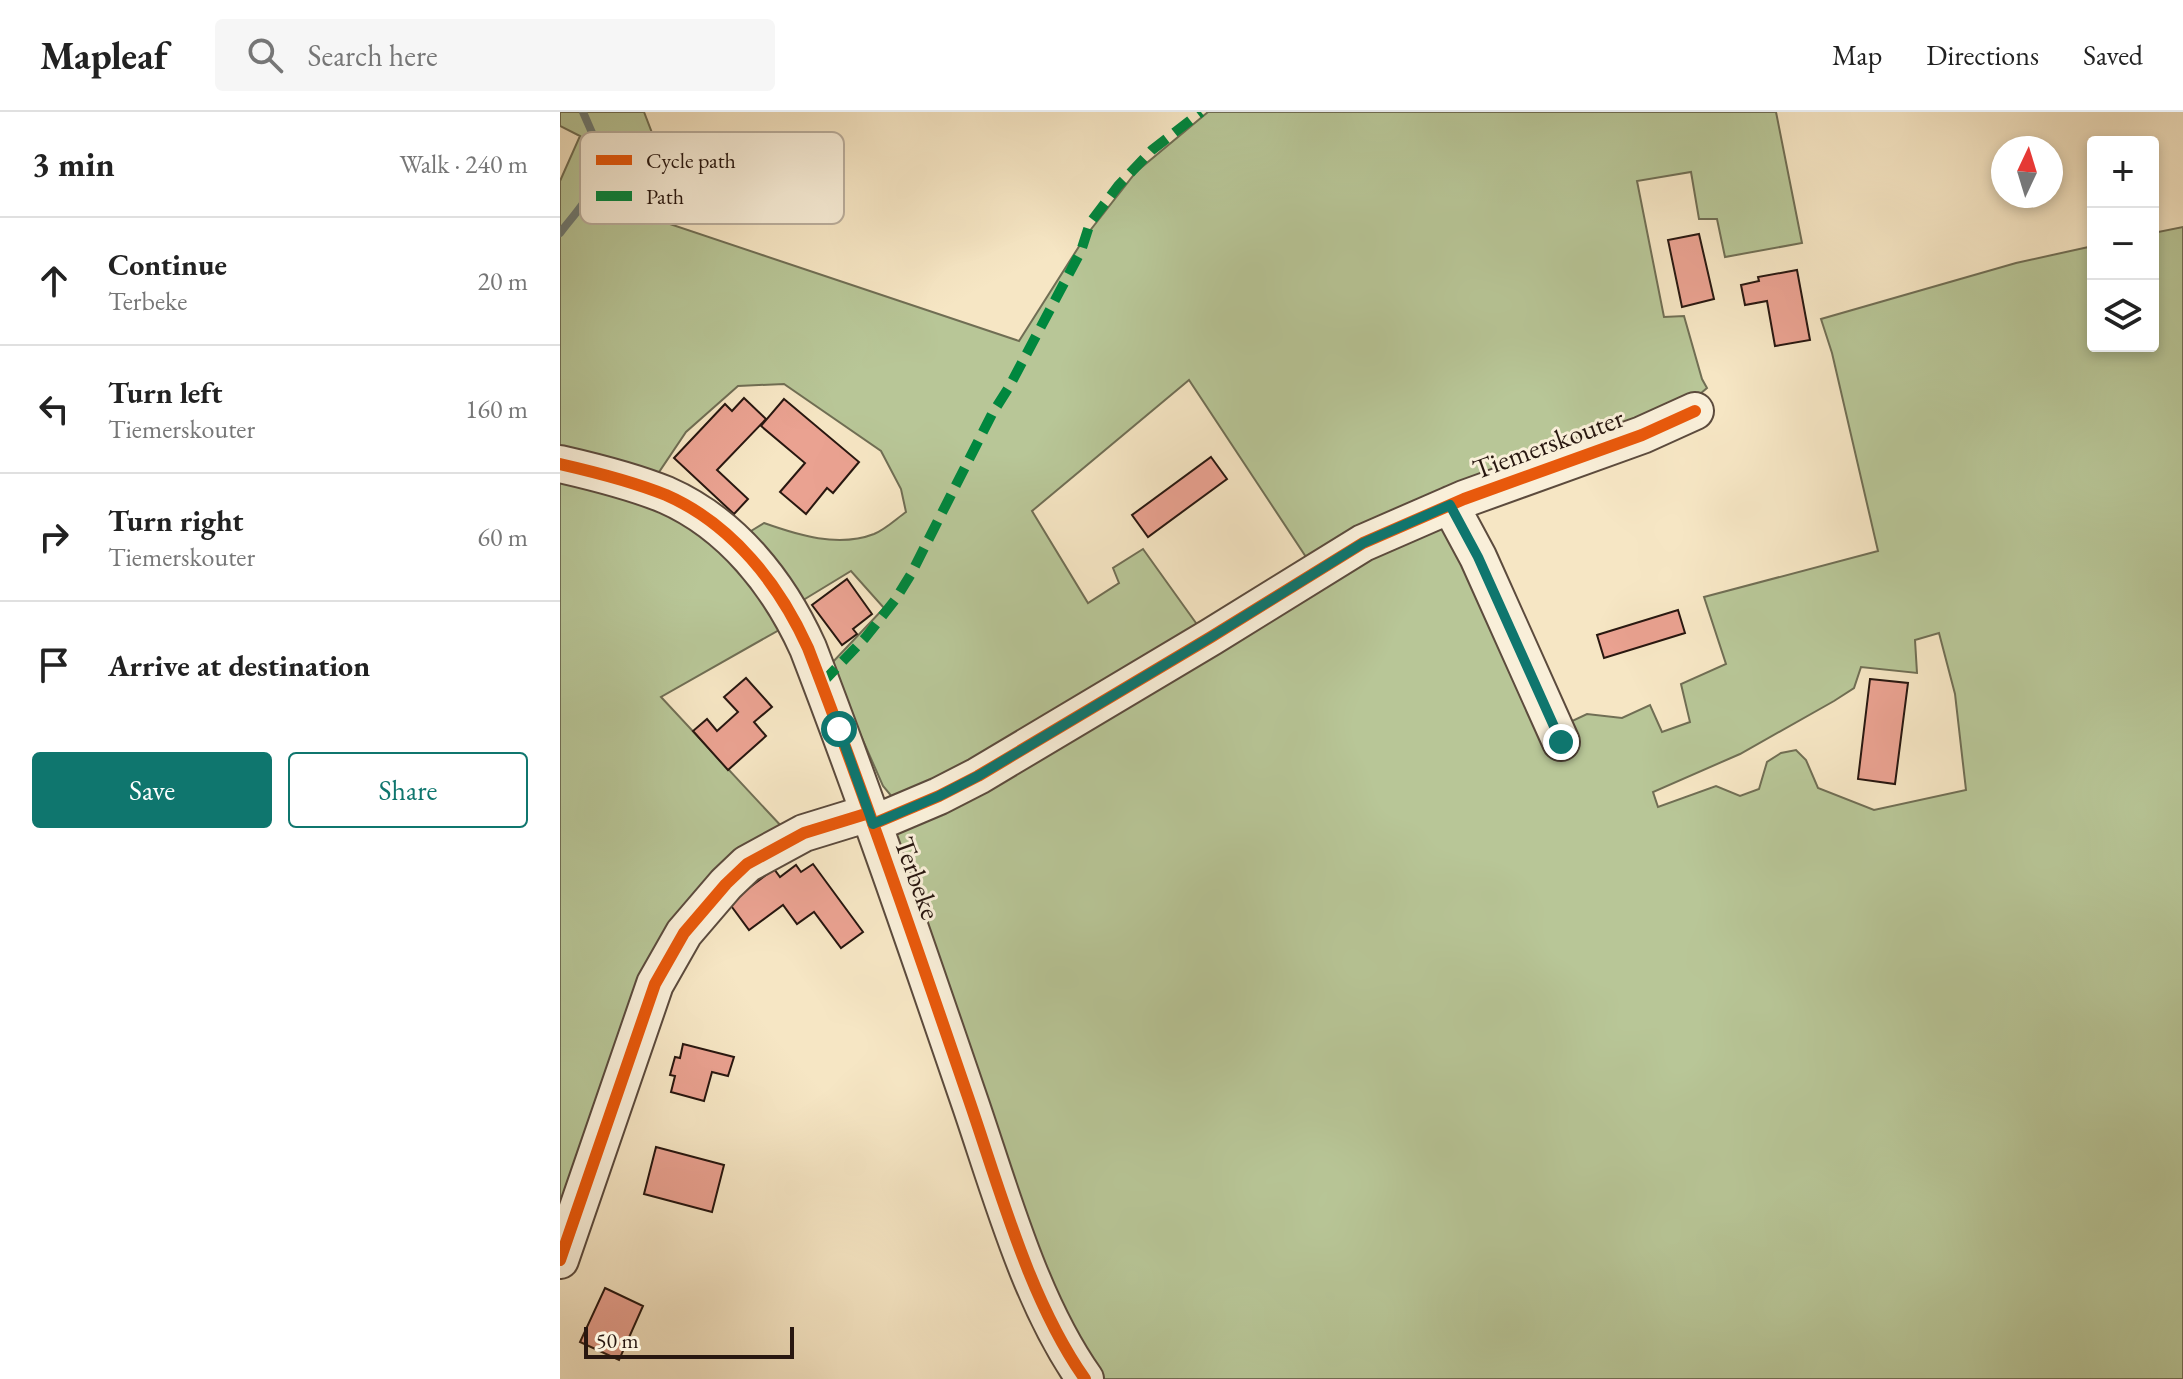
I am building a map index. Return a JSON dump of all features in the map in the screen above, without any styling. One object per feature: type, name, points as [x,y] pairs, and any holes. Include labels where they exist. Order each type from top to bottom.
[{"type":"street","name":"Tiemerskouter","points":[[560,1260],[655,984],[684,933],[747,864],[804,833],[871,818],[939,796],[978,776],[1363,543],[1450,505],[1642,435],[1695,411]]},
{"type":"street","name":"Terbeke","points":[[560,464],[636,484],[699,513],[733,539],[760,568],[790,612],[804,639],[871,818],[1022,1252],[1057,1335],[1085,1379]]},
{"type":"street","name":"Tiemerskouter","points":[[1450,505],[1478,557],[1561,742]]},
{"type":"green space","points":[[560,112],[644,112],[652,132],[580,132],[580,136],[560,126]]},
{"type":"green space","points":[[1208,112],[1776,112],[1802,243],[1725,257],[1717,219],[1699,219],[1691,172],[1637,181],[1664,317],[1684,316],[1707,388],[1680,411],[1310,563],[1189,380],[1032,511],[1088,603],[1119,583],[1113,568],[1143,549],[1196,623],[1196,634],[972,762],[893,798],[883,786],[830,665],[884,608],[851,571],[800,602],[751,531],[764,523],[818,538],[846,540],[883,529],[906,512],[901,489],[881,451],[784,384],[738,386],[686,432],[655,478],[560,456],[560,181],[580,136],[580,224],[670,224],[1019,341],[1085,237],[1136,172]]},
{"type":"green space","points":[[2183,227],[2183,1379],[1098,1379],[1048,1293],[894,832],[1409,530],[1449,526],[1549,732],[1587,714],[1622,718],[1650,705],[1662,732],[1690,722],[1681,684],[1726,664],[1704,597],[1878,551],[1832,353],[1821,319],[2016,263],[2087,247],[2087,352],[2159,352],[2159,232]],"holes":[[[1939,633],[1955,694],[1966,790],[1874,810],[1818,788],[1806,760],[1796,750],[1781,753],[1767,762],[1759,789],[1740,796],[1716,786],[1658,807],[1653,792],[1740,754],[1834,701],[1854,688],[1861,667],[1917,673],[1915,640]]]},
{"type":"green space","points":[[560,479],[643,499],[685,519],[757,583],[779,630],[661,697],[783,828],[704,889],[560,1243]]},
{"type":"building","points":[[1699,234],[1714,299],[1682,307],[1668,240]]},
{"type":"building","points":[[1797,270],[1810,340],[1775,346],[1767,301],[1745,305],[1741,285],[1759,281],[1758,277]]},
{"type":"building","points":[[744,398],[766,419],[717,470],[748,499],[734,514],[674,458],[725,404],[732,411]]},
{"type":"building","points":[[784,399],[859,462],[833,493],[827,488],[806,514],[780,492],[805,463],[761,426]]},
{"type":"building","points":[[1211,457],[1227,479],[1148,537],[1132,515]]},
{"type":"building","points":[[847,579],[872,614],[853,629],[857,634],[842,645],[812,605]]},
{"type":"building","points":[[1678,610],[1685,633],[1604,658],[1597,635]]},
{"type":"building","points":[[746,678],[772,707],[754,722],[766,736],[728,770],[693,731],[707,719],[717,731],[738,712],[724,697]]},
{"type":"building","points":[[1870,679],[1908,683],[1895,784],[1858,779]]},
{"type":"building","points":[[813,864],[863,932],[841,948],[814,912],[797,924],[783,905],[749,930],[729,903],[774,869],[780,877],[796,865],[801,872]]},
{"type":"building","points":[[683,1044],[734,1057],[728,1076],[712,1072],[704,1101],[671,1092],[675,1076],[670,1075],[675,1057],[680,1058]]},
{"type":"building","points":[[656,1147],[724,1165],[712,1212],[644,1194]]},
{"type":"building","points":[[605,1288],[643,1306],[619,1360],[580,1342]]},
{"type":"waterway","points":[[583,112],[591,132]]},
{"type":"waterway","points":[[560,233],[580,208]]},
{"type":"marked path","points":[[822,683],[865,638],[911,574],[992,414],[1081,251],[1090,223],[1118,186],[1152,150],[1201,112]]},
{"type":"cycle path","points":[[873,824],[978,776],[1363,543],[1464,499],[1642,435],[1695,411]]},
{"type":"cycle path","points":[[560,464],[653,490],[690,507],[712,522],[751,558],[783,601],[808,648],[870,815],[1031,1278],[1065,1348],[1085,1379]]},
{"type":"cycle path","points":[[560,1260],[655,984],[684,933],[747,864],[804,833],[869,813]]},
{"type":"route","points":[[839,729],[873,824],[978,776],[1363,543],[1450,505],[1478,557],[1561,742]]}]
